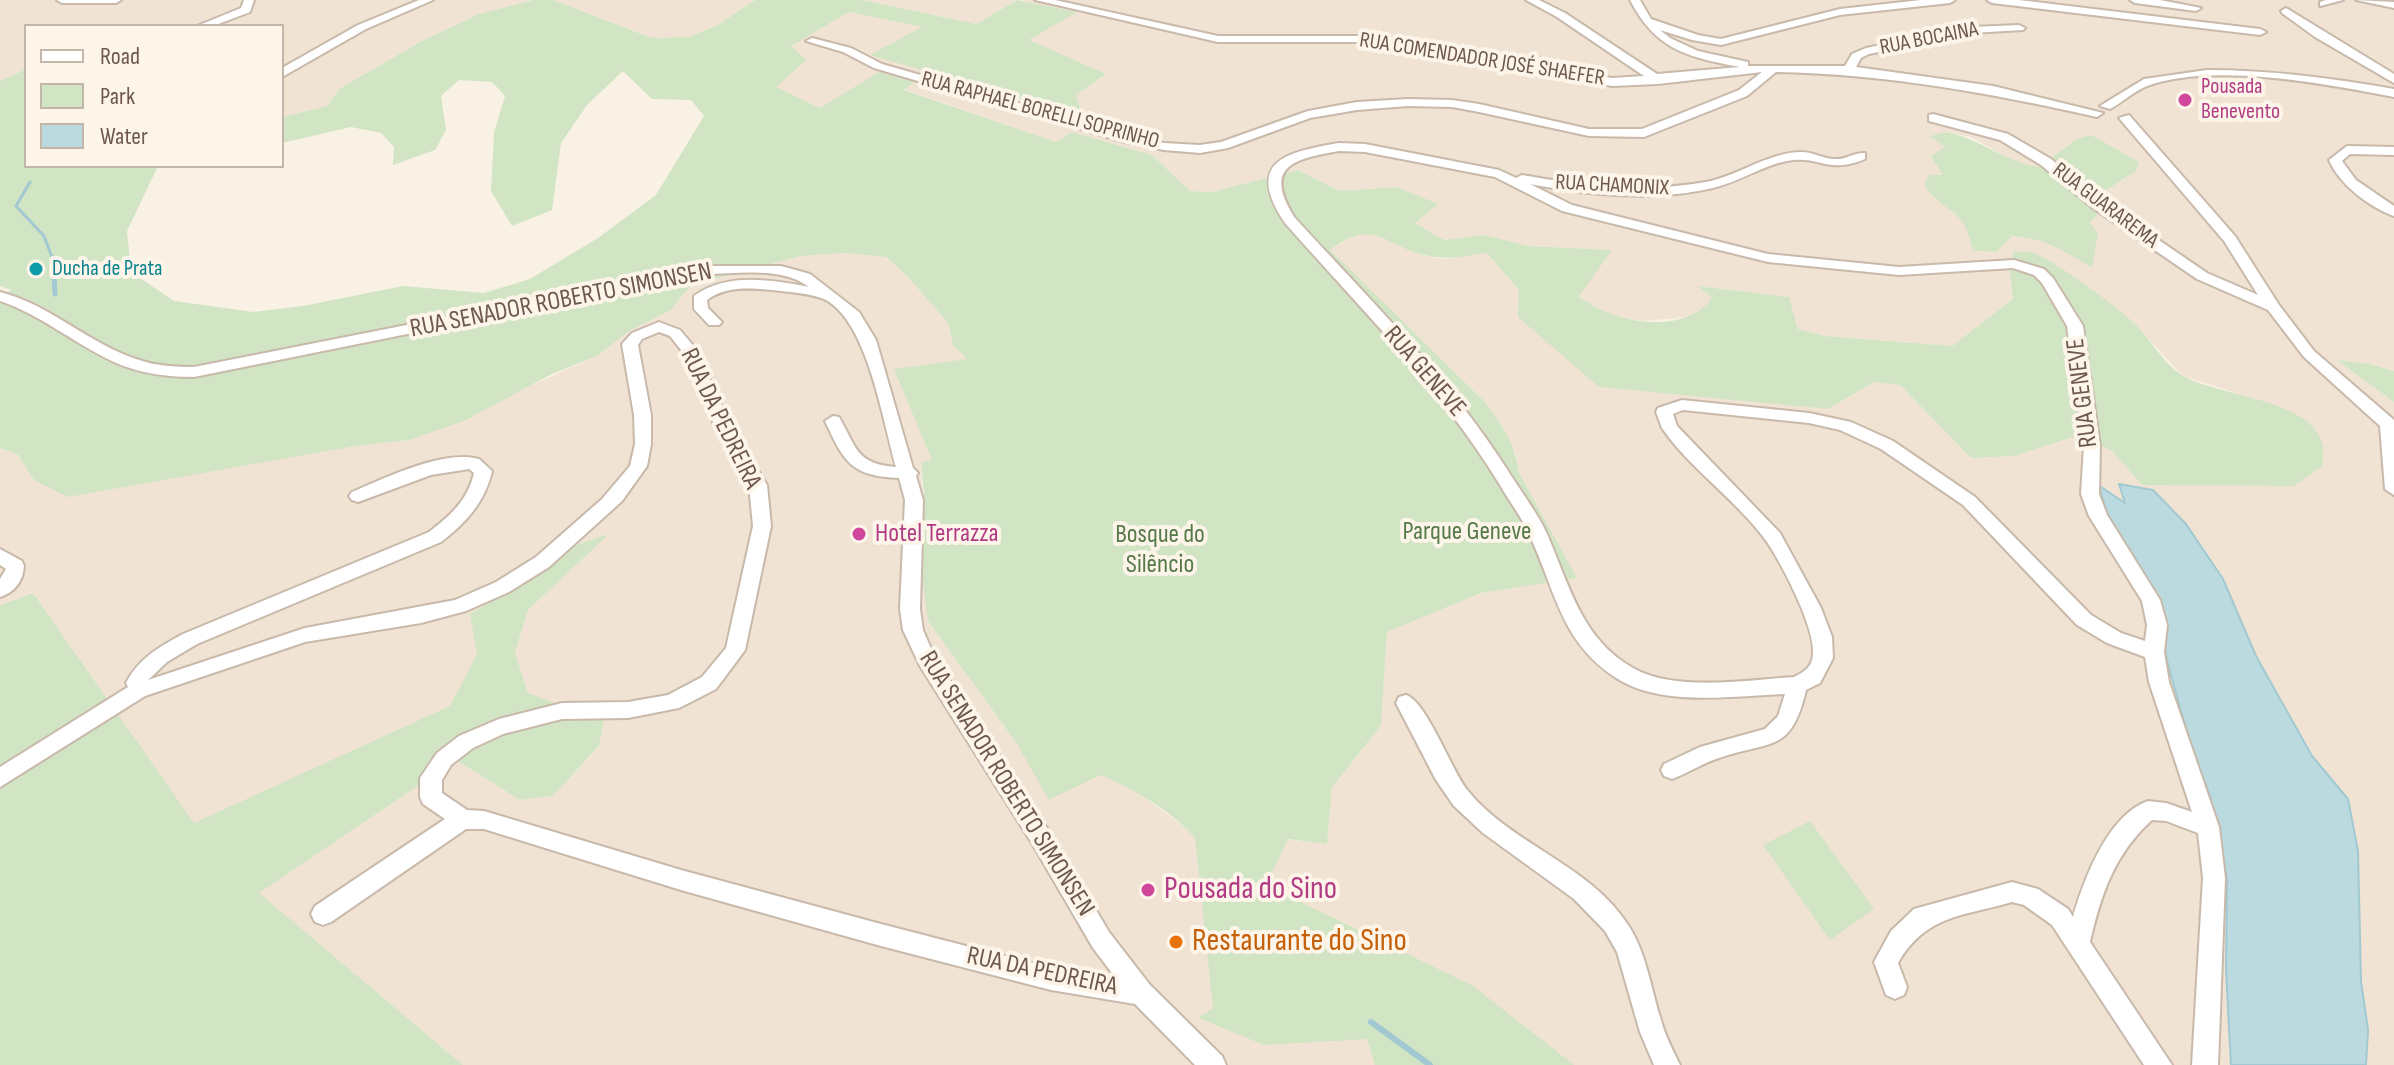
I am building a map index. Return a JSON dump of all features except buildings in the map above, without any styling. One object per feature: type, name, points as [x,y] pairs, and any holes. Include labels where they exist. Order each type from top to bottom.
[{"type":"street","points":[[62,0],[116,0]]},
{"type":"street","points":[[209,24],[246,10],[249,0]]},
{"type":"street","points":[[284,72],[354,31],[428,0]]},
{"type":"street","name":"RUA COMENDADOR JOSÉ SHAEFER","points":[[1040,0],[1218,39],[1359,39],[1601,81],[1658,80],[1768,68],[1849,70],[1898,74],[2102,111]]},
{"type":"street","points":[[1531,0],[1561,15],[1658,80]]},
{"type":"street","points":[[1635,0],[1655,33],[1677,48],[1768,68]]},
{"type":"street","points":[[1646,21],[1696,38],[1721,42],[1840,12],[1950,0]]},
{"type":"street","points":[[1992,0],[2090,6],[2217,29],[2260,32]]},
{"type":"street","points":[[2135,0],[2192,4],[2217,29]]},
{"type":"street","points":[[2324,4],[2338,0]]},
{"type":"street","points":[[2361,0],[2394,5]]},
{"type":"street","points":[[2286,11],[2329,41],[2394,79]]},
{"type":"street","name":"RUA BOCAINA","points":[[1849,70],[1856,56],[1866,51],[1971,30],[2019,28]]},
{"type":"street","name":"RUA RAPHAEL BORELLI SOPRINHO","points":[[812,41],[847,50],[878,66],[1091,128],[1186,149],[1219,146],[1305,115],[1425,102],[1475,107],[1584,132],[1628,136],[1644,133],[1743,93],[1768,68]]},
{"type":"street","points":[[2124,109],[2137,86],[2176,78],[2302,77],[2394,93]]},
{"type":"street","points":[[2102,111],[2124,109]]},
{"type":"street","points":[[2102,111],[2124,109]]},
{"type":"street","points":[[2124,109],[2135,132]]},
{"type":"street","points":[[2102,111],[2135,132],[2230,239],[2273,307],[2309,354],[2391,424],[2394,489]]},
{"type":"street","name":"RUA GUARAREMA","points":[[1933,118],[2004,137],[2046,162],[2098,205],[2202,276],[2273,307]]},
{"type":"street","name":"RUA GENEVE","points":[[1797,685],[1705,690],[1662,686],[1627,675],[1595,651],[1571,618],[1537,531],[1480,439],[1448,396],[1290,220],[1276,198],[1277,173],[1285,162],[1319,148],[1365,148],[1499,174],[1567,208],[1768,258],[1899,271],[2014,264],[2039,272],[2048,281],[2075,326],[2092,446],[2090,494],[2098,516],[2151,600],[2157,625],[2154,652],[2159,682],[2208,827],[2214,878],[2205,1065]]},
{"type":"street","points":[[2393,152],[2347,150],[2335,160],[2337,167],[2349,179],[2394,212]]},
{"type":"street","name":"RUA CHAMONIX","points":[[1499,174],[1561,185],[1658,192],[1712,185],[1795,156],[1836,166],[1860,156]]},
{"type":"street","name":"RUA SENADOR ROBERTO SIMONSEN","points":[[0,296],[43,311],[122,359],[147,368],[194,372],[705,270],[781,270],[805,277],[854,315],[868,340],[883,397],[909,473],[914,500],[910,609],[913,630],[927,661],[1041,838],[1101,940],[1141,993],[1213,1065]]},
{"type":"street","points":[[714,322],[701,309],[699,299],[705,292],[716,288],[787,287],[834,298]]},
{"type":"street","name":"RUA DA PEDREIRA","points":[[141,689],[155,687],[246,652],[309,634],[440,612],[484,595],[529,572],[566,546],[607,505],[641,460],[641,395],[630,344],[650,330],[667,329],[675,333],[688,349],[722,424],[758,485],[762,526],[735,650],[709,683],[672,702],[628,710],[562,711],[499,727],[466,742],[444,759],[431,778],[431,797],[463,819],[484,820],[681,880],[1051,979],[1141,993]]},
{"type":"street","points":[[1672,770],[1719,749],[1761,741],[1782,729],[1793,706],[1797,685],[1813,677],[1823,658],[1822,637],[1811,608],[1774,538],[1670,428],[1664,412],[1671,406],[1809,418],[1845,426],[1887,445],[1969,501],[2084,620],[2114,638],[2154,652]]},
{"type":"street","points":[[833,421],[852,460],[862,470],[909,473]]},
{"type":"street","points":[[0,778],[141,689],[136,683],[139,676],[160,656],[190,639],[435,537],[466,509],[481,484],[483,471],[473,463],[460,463],[418,472],[358,496]]},
{"type":"street","points":[[0,556],[15,566],[14,577],[0,590]]},
{"type":"street","points":[[1406,703],[1418,720],[1443,776],[1474,811],[1583,894],[1612,921],[1630,949],[1651,1030],[1667,1065]]},
{"type":"street","points":[[2078,943],[2092,883],[2130,824],[2148,810],[2166,812],[2208,827]]},
{"type":"street","points":[[323,914],[463,819]]},
{"type":"street","points":[[1895,987],[1886,962],[1899,939],[1922,917],[2012,892],[2030,896],[2060,917],[2159,1065]]},
{"type":"shaded area","points":[[0,0],[533,0],[480,14],[420,42],[339,89],[327,106],[284,117],[284,24],[24,24],[24,70],[0,81]]},
{"type":"shaded area","points":[[553,0],[755,0],[718,25],[688,37],[652,38]]},
{"type":"shaded area","points":[[863,0],[1017,0],[976,24]]},
{"type":"shaded area","points":[[1021,0],[2394,0],[2394,371],[2370,364],[2339,361],[2394,402],[2394,1065],[463,1065],[258,893],[456,760],[520,800],[553,796],[599,747],[528,693],[515,654],[528,610],[607,535],[570,547],[477,654],[451,706],[194,824],[33,593],[0,605],[0,448],[18,455],[34,480],[409,440],[597,356],[631,330],[671,310],[691,285],[801,256],[844,253],[885,257],[908,277],[948,323],[953,345],[1003,394],[974,453],[921,463],[928,621],[1016,743],[1131,787],[1184,827],[1327,844],[1332,788],[1381,725],[1387,632],[1481,593],[1576,577],[1519,473],[1517,457],[1502,425],[1485,402],[1329,250],[1352,237],[1371,232],[1425,256],[1446,259],[1487,253],[1519,290],[1828,409],[1874,382],[1900,385],[1971,458],[2014,456],[2070,438],[2083,439],[2111,450],[2142,485],[2258,400],[2183,376],[2130,319],[2010,273],[2013,299],[1952,346],[1825,336],[1798,329],[1789,297],[1700,286],[1713,298],[1704,309],[1688,317],[1643,321],[1614,316],[1592,307],[1579,295],[1611,250],[1529,246],[1485,235],[1444,240],[1415,223],[1437,204],[1397,187],[1340,191],[1298,170],[1211,192],[1190,191],[1152,155],[1072,132],[1056,142],[903,89],[913,82],[820,108],[775,87],[790,46],[849,12],[923,27],[871,55],[1083,116],[1076,95],[1105,75],[1028,40],[1075,12],[1049,9]],"holes":[[[1946,132],[1971,137],[2018,164],[2039,167],[2077,139],[2136,171],[2097,196],[2097,215],[2090,223],[2092,268],[2058,246],[2035,237],[2012,236],[1996,252],[1973,251],[1968,227],[1959,216],[1930,194],[1930,175],[1943,176],[1945,147],[1931,136]]]},
{"type":"green space","points":[[533,0],[553,0],[652,38],[688,37],[718,25],[755,0],[863,0],[976,24],[1017,0],[1077,12],[1029,40],[1106,74],[1076,95],[1083,117],[870,55],[922,27],[849,12],[791,46],[806,60],[776,87],[820,108],[879,72],[914,82],[904,90],[1056,142],[1072,132],[1152,155],[1190,191],[1211,192],[1298,170],[1340,191],[1397,187],[1438,204],[1415,223],[1444,240],[1485,235],[1529,246],[1612,250],[1579,296],[1609,313],[1647,322],[1684,318],[1700,310],[1712,298],[1698,286],[1789,297],[1798,329],[1825,336],[1952,346],[2013,299],[2010,273],[2013,252],[2035,253],[2125,315],[2182,375],[2199,383],[2272,404],[2312,426],[2322,444],[2322,466],[2294,486],[2142,485],[2111,450],[2083,439],[2070,438],[2014,456],[1971,458],[1900,385],[1874,382],[1828,409],[1599,387],[1518,317],[1519,290],[1487,253],[1436,257],[1414,252],[1370,234],[1346,240],[1330,250],[1485,402],[1497,418],[1511,444],[1519,473],[1577,578],[1481,593],[1387,632],[1381,725],[1332,788],[1327,844],[1288,839],[1266,885],[1473,986],[1574,1065],[1375,1065],[1367,1039],[1264,1045],[1199,1018],[1213,1008],[1195,838],[1151,801],[1100,775],[1049,800],[1017,744],[928,621],[923,584],[924,495],[921,462],[932,460],[894,369],[967,359],[953,345],[948,323],[886,257],[844,253],[801,256],[691,285],[671,310],[631,330],[597,356],[552,374],[464,421],[409,440],[355,446],[68,497],[34,480],[18,455],[0,448],[0,298],[11,290],[0,286],[0,81],[24,70],[24,168],[157,168],[127,231],[131,272],[174,301],[253,312],[303,306],[403,286],[484,293],[530,279],[598,238],[656,195],[704,116],[691,100],[652,99],[623,71],[587,105],[561,143],[552,210],[512,226],[491,191],[494,133],[505,96],[492,82],[459,80],[441,96],[446,130],[435,150],[393,165],[394,147],[381,133],[351,127],[284,143],[284,117],[327,106],[339,89],[420,42],[479,14]]},
{"type":"green space","points":[[1946,132],[2015,161],[2039,167],[2077,139],[2091,135],[2139,162],[2136,171],[2097,196],[2097,215],[2090,223],[2098,234],[2092,268],[2054,246],[2024,237],[2012,236],[1996,252],[1973,251],[1964,224],[1924,184],[1930,175],[1943,175],[1931,156],[1945,147],[1930,136]]},
{"type":"green space","points":[[2337,360],[2394,371],[2394,402]]},
{"type":"green space","points":[[609,534],[528,610],[515,653],[528,693],[604,721],[599,746],[553,796],[520,800],[456,760],[259,893],[463,1065],[0,1065],[0,605],[33,593],[194,823],[450,706],[477,654],[470,614],[525,582],[570,547]]},
{"type":"green space","points":[[1810,821],[1874,909],[1830,940],[1763,845]]},
{"type":"water","points":[[2119,484],[2153,490],[2186,524],[2223,579],[2256,656],[2312,756],[2348,799],[2358,851],[2361,981],[2368,1030],[2366,1065],[2231,1065],[2226,970],[2227,878],[2210,796],[2191,747],[2166,657],[2156,592],[2110,521],[2098,485],[2125,503]]},
{"type":"waterway","points":[[30,182],[16,206],[44,236],[53,260]]},
{"type":"waterway","points":[[53,258],[55,294]]},
{"type":"waterway","points":[[1371,1022],[1430,1065]]},
{"type":"place","name":"Pousada Benevento","points":[[2185,100]]},
{"type":"place","name":"Ducha de Prata","points":[[36,269]]},
{"type":"place","name":"Hotel Terrazza","points":[[859,534]]},
{"type":"place","name":"Pousada do Sino","points":[[1148,890]]},
{"type":"place","name":"Restaurante do Sino","points":[[1176,942]]},
{"type":"park label","name":"Parque Geneve","points":[[1467,532]]},
{"type":"park label","name":"Bosque do Silêncio","points":[[1160,550]]}]
